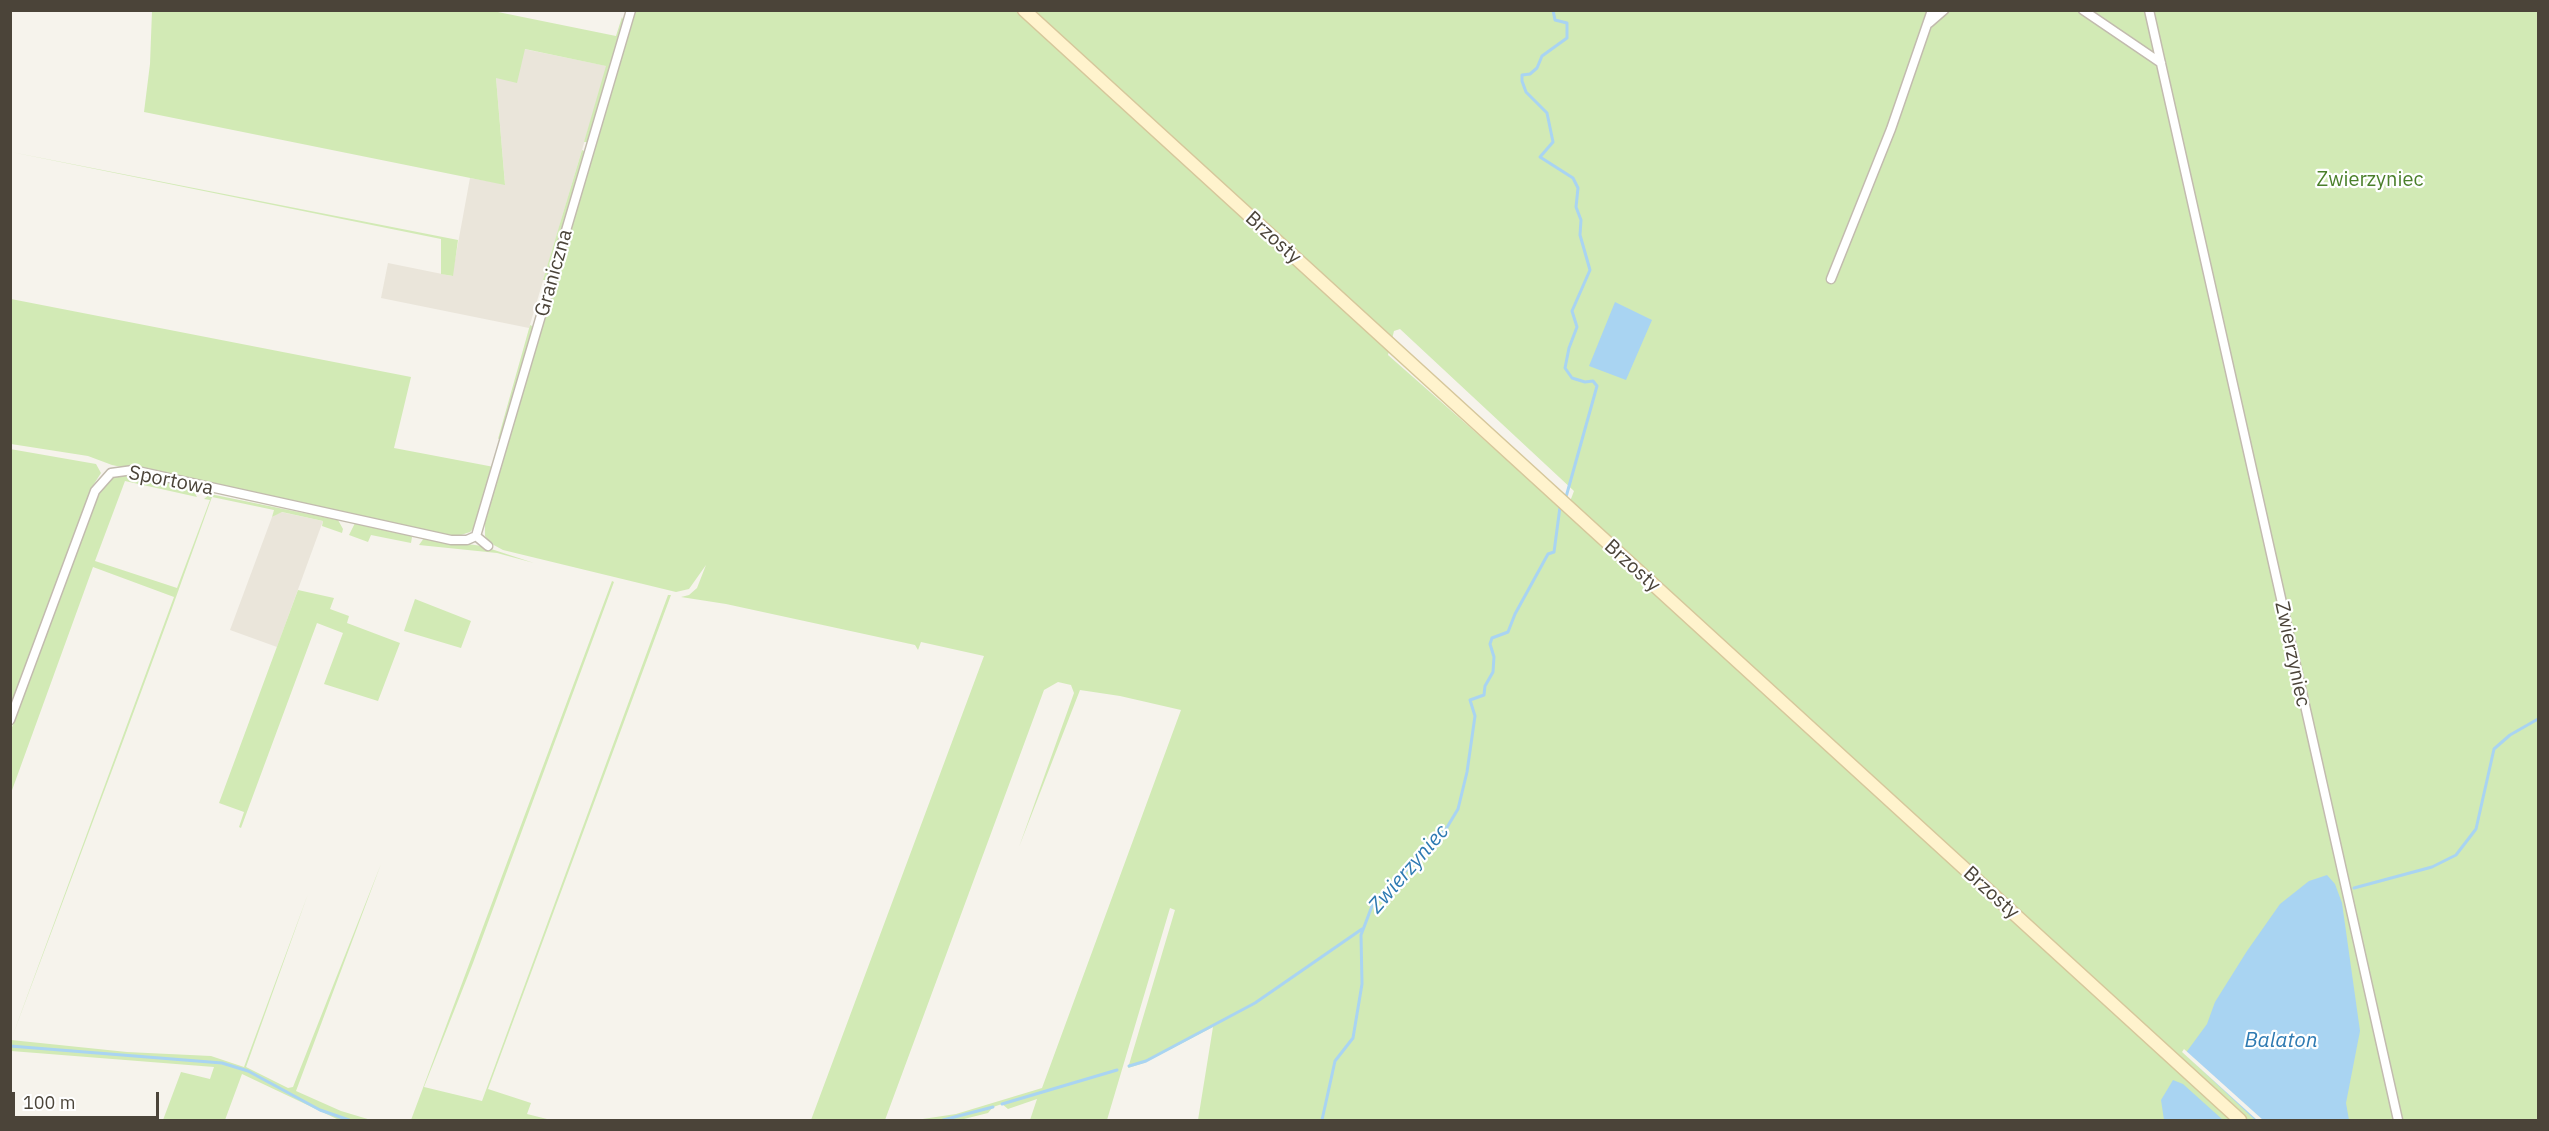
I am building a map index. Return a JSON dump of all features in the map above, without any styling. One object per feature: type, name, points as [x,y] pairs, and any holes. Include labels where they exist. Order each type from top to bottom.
[{"type":"street","name":"Graniczna","points":[[476,536],[631,10]]},
{"type":"street","name":"Brzosty","points":[[1024,10],[2240,1120]]},
{"type":"street","points":[[1831,279],[1891,129],[1932,10]]},
{"type":"street","points":[[1929,23],[1944,10]]},
{"type":"street","points":[[2083,10],[2161,63]]},
{"type":"street","name":"Zwierzyniec","points":[[2149,10],[2398,1120]]},
{"type":"street","name":"Sportowa","points":[[10,720],[95,491],[111,473],[133,470],[451,540],[467,540],[476,536]]},
{"type":"street","points":[[476,536],[489,546]]},
{"type":"shaded area","points":[[524,49],[607,66],[529,328],[381,298],[388,263],[452,276],[470,178],[505,184],[496,78]]},
{"type":"shaded area","points":[[281,512],[323,521],[277,647],[230,630],[272,517]]},
{"type":"green space","points":[[152,11],[493,11],[616,36],[622,17],[624,22],[588,142],[584,142],[606,66],[525,49],[517,83],[496,78],[505,185],[144,112],[150,64]]},
{"type":"green space","points":[[635,11],[2538,11],[2538,1120],[1198,1120],[1213,1027],[1144,1063],[1128,1068],[1175,910],[1170,908],[1107,1120],[1030,1120],[1037,1099],[1008,1109],[1002,1104],[993,1107],[988,1113],[960,1120],[916,1120],[956,1114],[1042,1088],[1181,710],[1120,696],[1080,690],[1019,847],[1074,693],[1071,685],[1058,682],[1044,690],[885,1120],[811,1120],[984,656],[921,642],[918,650],[915,645],[726,604],[681,597],[689,595],[697,588],[706,565],[689,589],[676,592],[503,550],[490,543],[485,536],[485,523]],"holes":[[[1400,329],[1574,491],[1566,512],[1388,355],[1394,331]]]},
{"type":"green space","points":[[582,150],[586,152],[548,280],[543,280]]},
{"type":"green space","points":[[11,152],[458,240],[453,276],[441,274],[441,239]]},
{"type":"green space","points":[[11,299],[411,377],[394,448],[494,467],[475,527],[470,532],[455,537],[112,465],[88,456],[11,444]]},
{"type":"green space","points":[[530,325],[534,327],[502,438],[498,439]]},
{"type":"green space","points":[[10,449],[96,464],[101,473],[92,487],[11,707]]},
{"type":"green space","points":[[134,475],[192,488],[197,497],[125,481],[95,561],[177,588],[210,500],[204,499],[210,494],[338,520],[343,529],[342,533],[322,526],[323,521],[282,512],[272,517],[274,510],[212,497],[11,1040],[174,597],[93,567],[11,793],[11,730],[97,496],[109,480],[116,476]]},
{"type":"green space","points":[[355,523],[410,534],[411,543],[371,535],[368,542],[349,535]]},
{"type":"green space","points":[[424,538],[482,546],[534,563],[497,553],[419,545]]},
{"type":"green space","points":[[612,581],[614,582],[473,963],[424,1087],[482,1101],[668,595],[671,595],[488,1089],[531,1103],[527,1114],[551,1120],[411,1120]]},
{"type":"green space","points":[[298,590],[334,598],[330,609],[349,616],[347,623],[400,643],[378,701],[324,684],[343,633],[317,623],[241,828],[239,827],[244,812],[219,803]]},
{"type":"green space","points":[[415,599],[471,621],[461,648],[404,631]]},
{"type":"green space","points":[[381,864],[296,1091],[341,1111],[371,1120],[339,1120],[242,1074],[225,1120],[163,1120],[181,1072],[210,1079],[214,1067],[11,1051],[11,1040],[127,1052],[211,1056],[244,1067],[308,894],[246,1067],[288,1088],[293,1087]]},
{"type":"water","points":[[1615,302],[1652,320],[1626,380],[1589,366]]},
{"type":"water","name":"Balaton","points":[[2327,875],[2335,884],[2342,903],[2360,1031],[2346,1103],[2349,1120],[2255,1120],[2185,1054],[2207,1024],[2215,1002],[2247,951],[2280,904],[2309,881]]},
{"type":"water","points":[[2173,1080],[2183,1084],[2223,1120],[2164,1120],[2161,1100]]},
{"type":"pier","points":[[2184,1049],[2263,1120],[2257,1120],[2182,1052]]},
{"type":"waterway","name":"Zwierzyniec","points":[[1553,10],[1555,20],[1567,23],[1567,38],[1542,56],[1537,68],[1530,74],[1522,75],[1522,81],[1526,92],[1547,113],[1553,142],[1540,157],[1573,178],[1578,188],[1576,207],[1581,220],[1580,235],[1590,270],[1572,311],[1577,327],[1565,368],[1572,378],[1585,382],[1593,381],[1597,386],[1566,497]]},
{"type":"waterway","name":"Zwierzyniec","points":[[1322,1120],[1335,1061],[1353,1038],[1362,984],[1361,935],[1372,906],[1446,829],[1458,809],[1467,772],[1475,716],[1470,700],[1484,695],[1485,686],[1493,672],[1494,657],[1490,644],[1492,638],[1508,632],[1515,614],[1548,554],[1554,552],[1560,507]]},
{"type":"waterway","points":[[2354,888],[2432,867],[2456,855],[2476,829],[2494,749],[2510,735],[2538,719]]},
{"type":"waterway","points":[[1129,1066],[1146,1061],[1255,1003],[1362,929]]},
{"type":"waterway","points":[[10,1046],[222,1063],[248,1071],[320,1110],[349,1120]]},
{"type":"waterway","points":[[1002,1104],[1117,1070]]},
{"type":"waterway","points":[[943,1120],[993,1107]]}]
